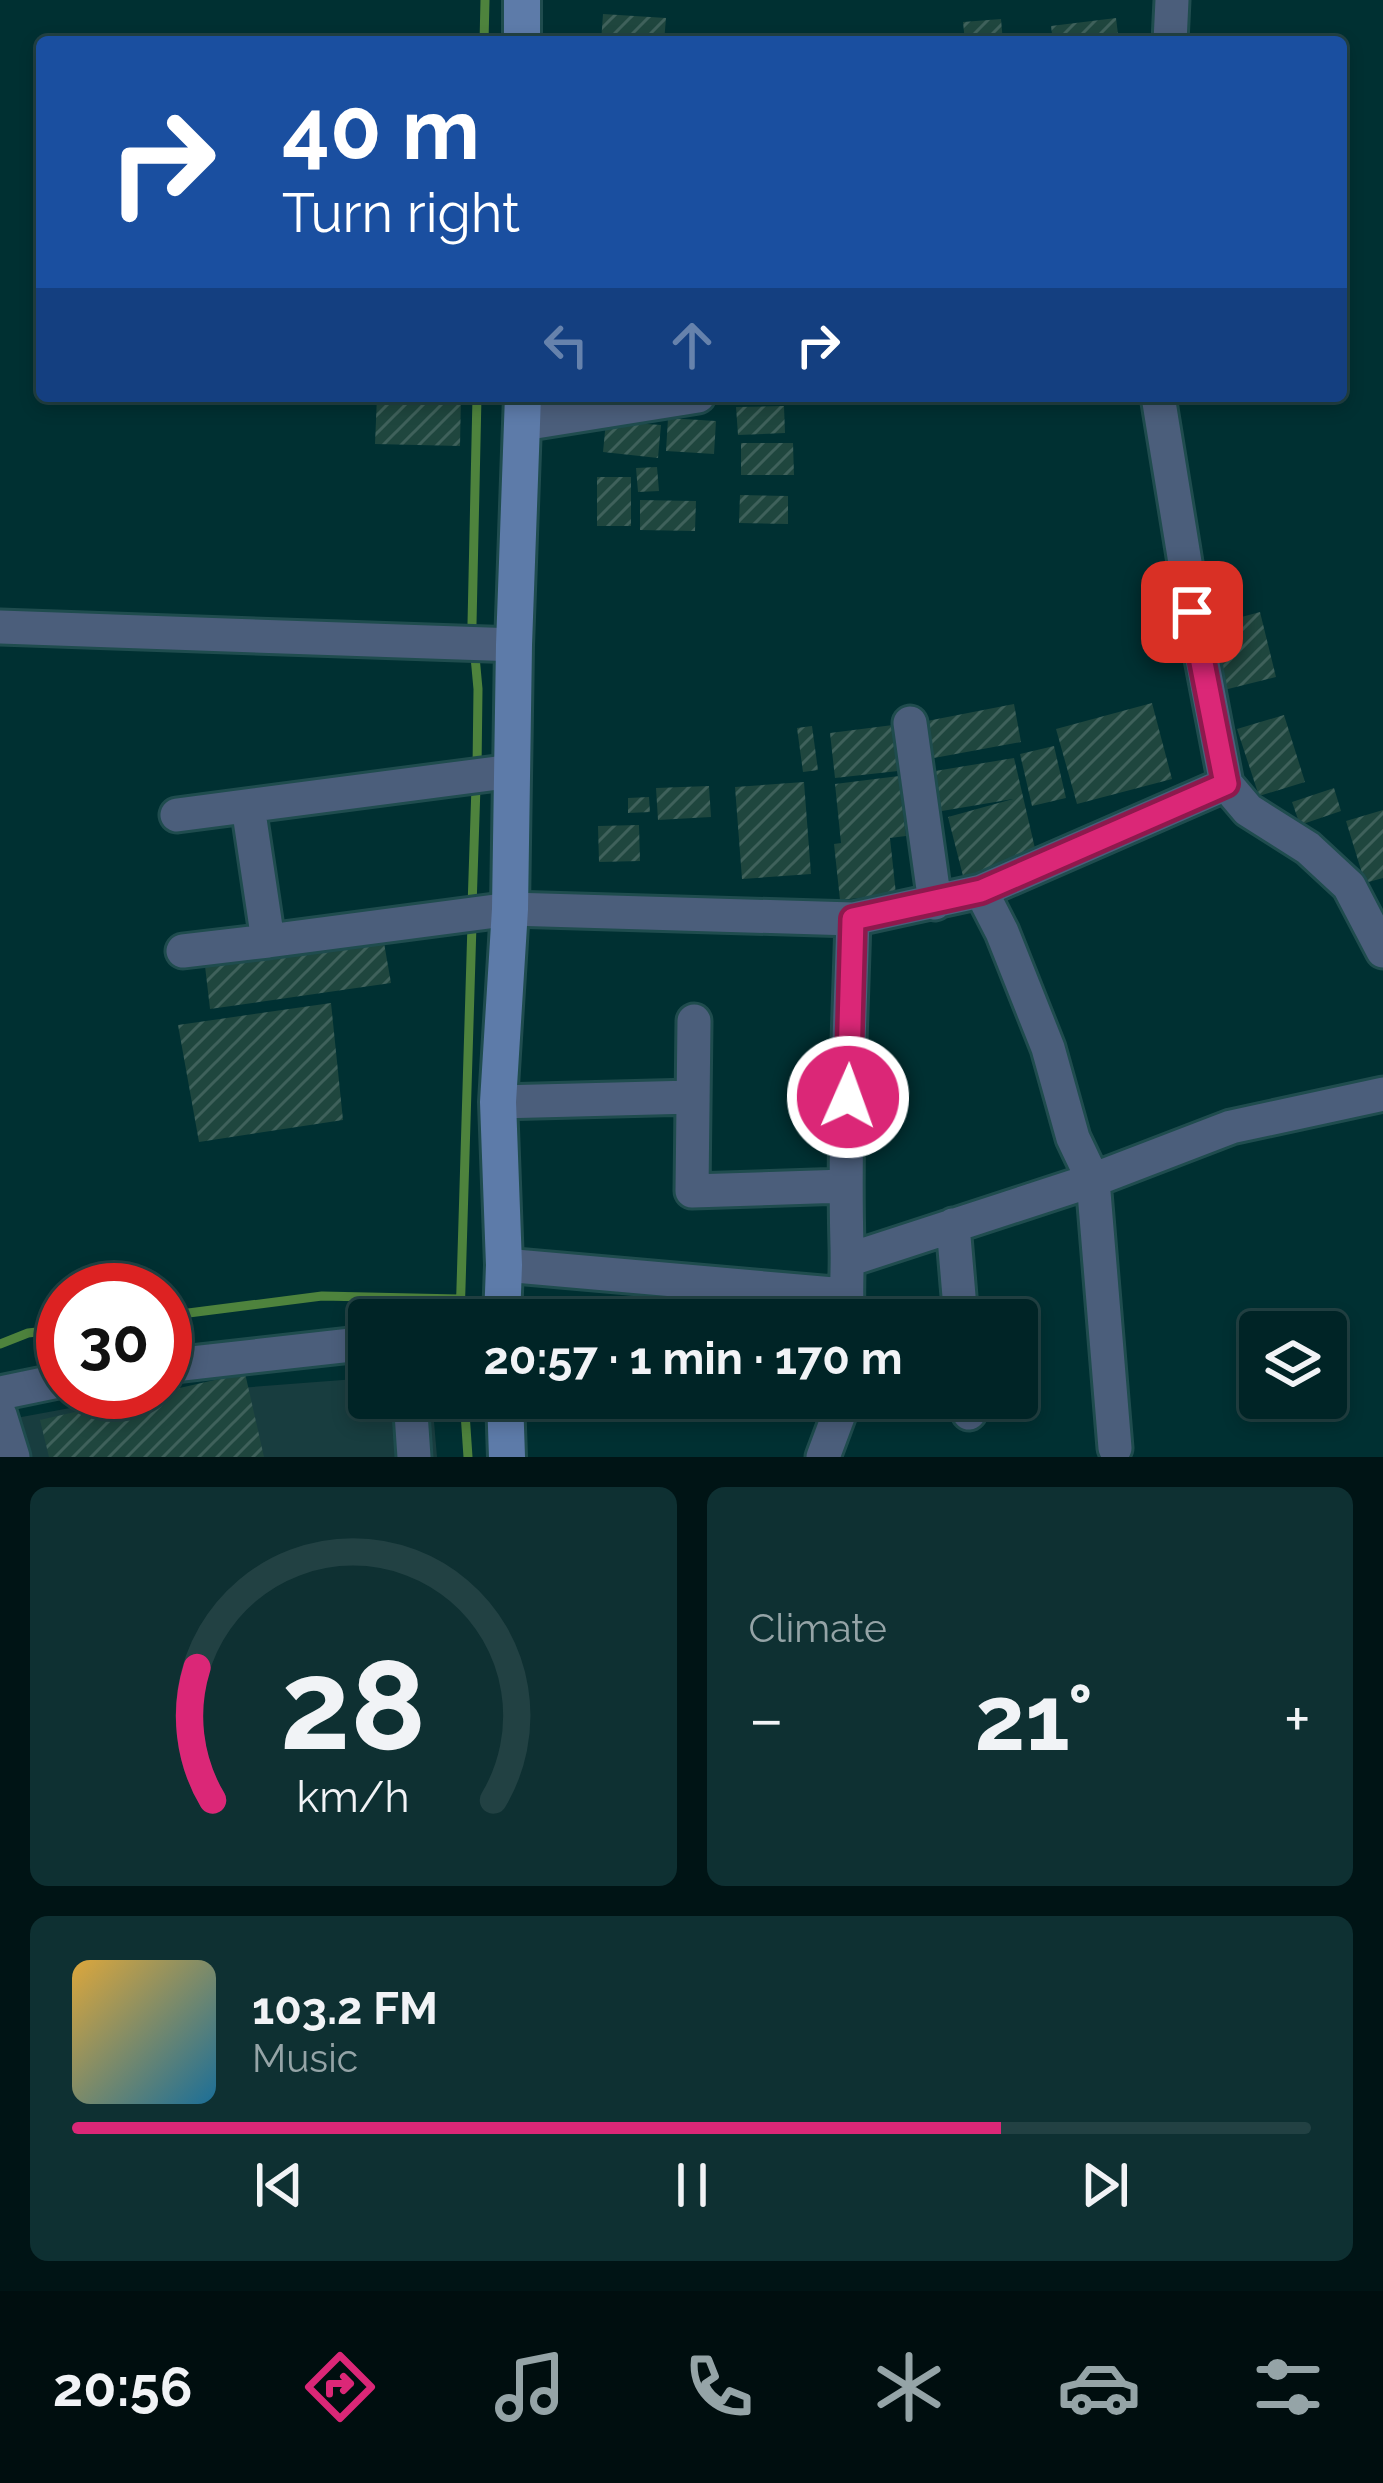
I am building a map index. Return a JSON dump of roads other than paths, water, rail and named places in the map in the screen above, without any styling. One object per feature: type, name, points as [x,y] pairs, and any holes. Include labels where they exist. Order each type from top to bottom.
[{"type":"street","points":[[521,0],[522,36]]},
{"type":"street","points":[[1170,36],[1172,0]]},
{"type":"street","points":[[503,1299],[498,1102],[510,909],[523,410],[623,402]]},
{"type":"street","points":[[1158,402],[1226,784],[1248,811],[1308,848],[1349,886],[1380,939]]},
{"type":"street","points":[[0,627],[514,645]]},
{"type":"street","points":[[910,723],[935,903]]},
{"type":"street","points":[[177,815],[512,771]]},
{"type":"street","points":[[183,951],[510,909],[853,919],[981,891],[1226,784]]},
{"type":"street","points":[[248,806],[268,941]]},
{"type":"street","points":[[981,891],[1033,1009],[1073,1138],[1093,1180],[1115,1448]]},
{"type":"street","points":[[847,1299],[845,1186],[853,919]]},
{"type":"street","points":[[694,1022],[692,1191],[845,1186]]},
{"type":"street","points":[[848,1260],[1093,1180],[1231,1127],[1383,1094]]},
{"type":"street","points":[[498,1102],[693,1097]]},
{"type":"street","points":[[953,1225],[960,1299]]},
{"type":"street","points":[[504,1265],[775,1299]]},
{"type":"street","points":[[192,1363],[348,1344]]},
{"type":"street","points":[[0,1393],[36,1386]]},
{"type":"street","points":[[411,1419],[414,1457]]},
{"type":"street","points":[[506,1419],[507,1457]]},
{"type":"street","points":[[823,1457],[837,1419]]},
{"type":"waterway","points":[[484,36],[485,0]]},
{"type":"waterway","points":[[477,402],[472,624],[478,689],[477,769]]},
{"type":"waterway","points":[[472,907],[476,786]]},
{"type":"waterway","points":[[461,1299],[472,924]]},
{"type":"waterway","points":[[192,1313],[322,1296],[459,1299]]},
{"type":"waterway","points":[[0,1344],[36,1332]]},
{"type":"waterway","points":[[465,1419],[468,1457]]}]
